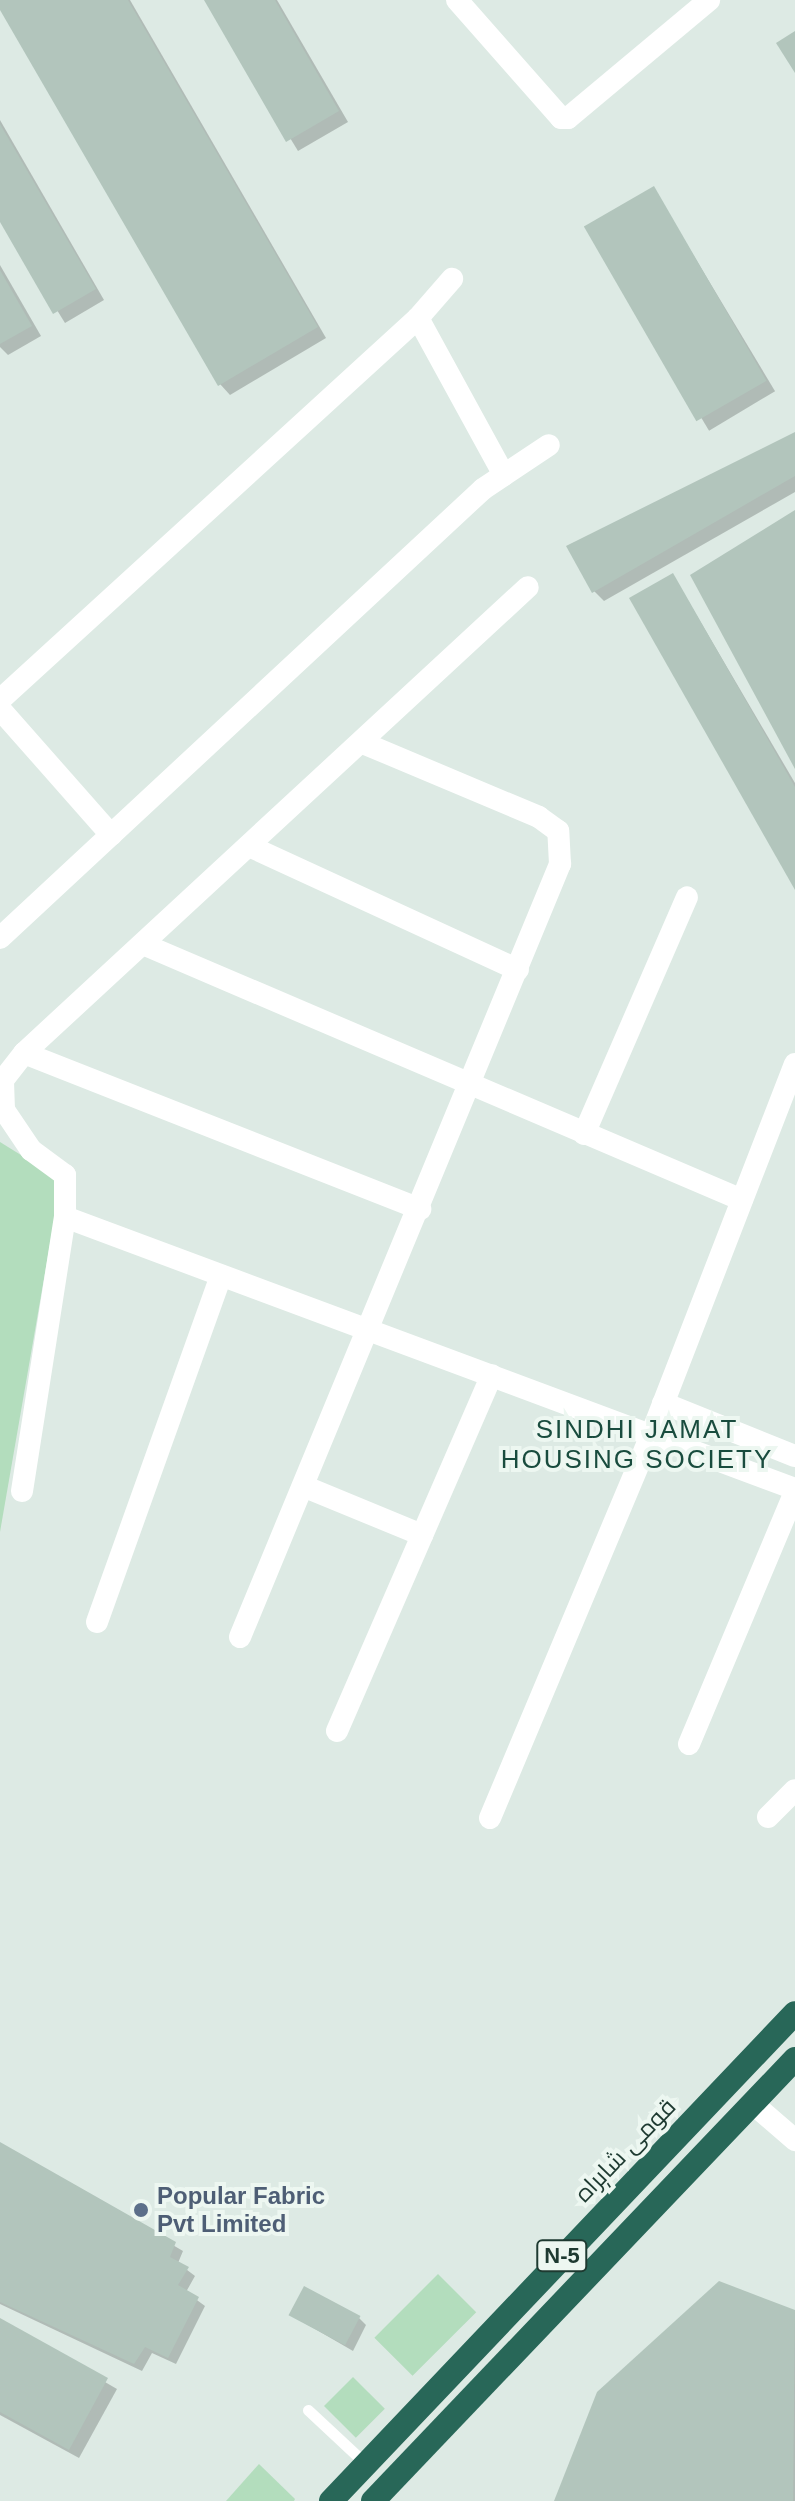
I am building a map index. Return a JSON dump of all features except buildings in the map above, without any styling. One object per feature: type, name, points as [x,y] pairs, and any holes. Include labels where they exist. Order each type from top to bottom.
[{"type":"highway","name":"قومی شاہراہ","points":[[331,2501],[795,2013]]},
{"type":"highway","name":"N-5","points":[[373,2501],[795,2059]]},
{"type":"street","points":[[457,0],[561,118],[568,118],[709,0]]},
{"type":"street","points":[[0,700],[418,318],[452,279]]},
{"type":"street","points":[[418,318],[504,475]]},
{"type":"street","points":[[0,938],[504,475],[549,445]]},
{"type":"street","points":[[22,1491],[65,1217],[65,1175],[31,1150],[4,1110],[3,1080],[24,1053],[145,945],[528,587]]},
{"type":"street","points":[[0,709],[111,835]]},
{"type":"street","points":[[240,1637],[471,1086],[560,864],[558,831],[539,817],[363,743]]},
{"type":"street","points":[[249,846],[518,970]]},
{"type":"street","points":[[584,1134],[687,897]]},
{"type":"street","points":[[145,945],[742,1200]]},
{"type":"street","points":[[24,1053],[420,1209]]},
{"type":"street","points":[[490,1818],[651,1435],[795,1064]]},
{"type":"street","points":[[65,1217],[795,1490],[689,1744]]},
{"type":"street","points":[[97,1622],[221,1275]]},
{"type":"street","points":[[337,1731],[492,1375]]},
{"type":"street","points":[[663,1403],[795,1456]]},
{"type":"street","points":[[303,1486],[422,1535]]},
{"type":"street","points":[[768,1817],[795,1790]]},
{"type":"street","points":[[752,2103],[795,2140]]},
{"type":"lane","points":[[308,2410],[367,2465]]},
{"type":"green space","points":[[0,1142],[53,1175],[59,1192],[0,1532]]},
{"type":"green space","points":[[438,2274],[476,2312],[413,2376],[374,2338]]},
{"type":"green space","points":[[353,2377],[385,2409],[356,2438],[324,2406]]},
{"type":"green space","points":[[259,2464],[295,2499],[294,2501],[226,2501]]},
{"type":"place","name":"Popular Fabric Pvt Limited","points":[[141,2210]]},
{"type":"district","name":"SINDHI JAMAT HOUSING SOCIETY","points":[[637,1445]]}]
